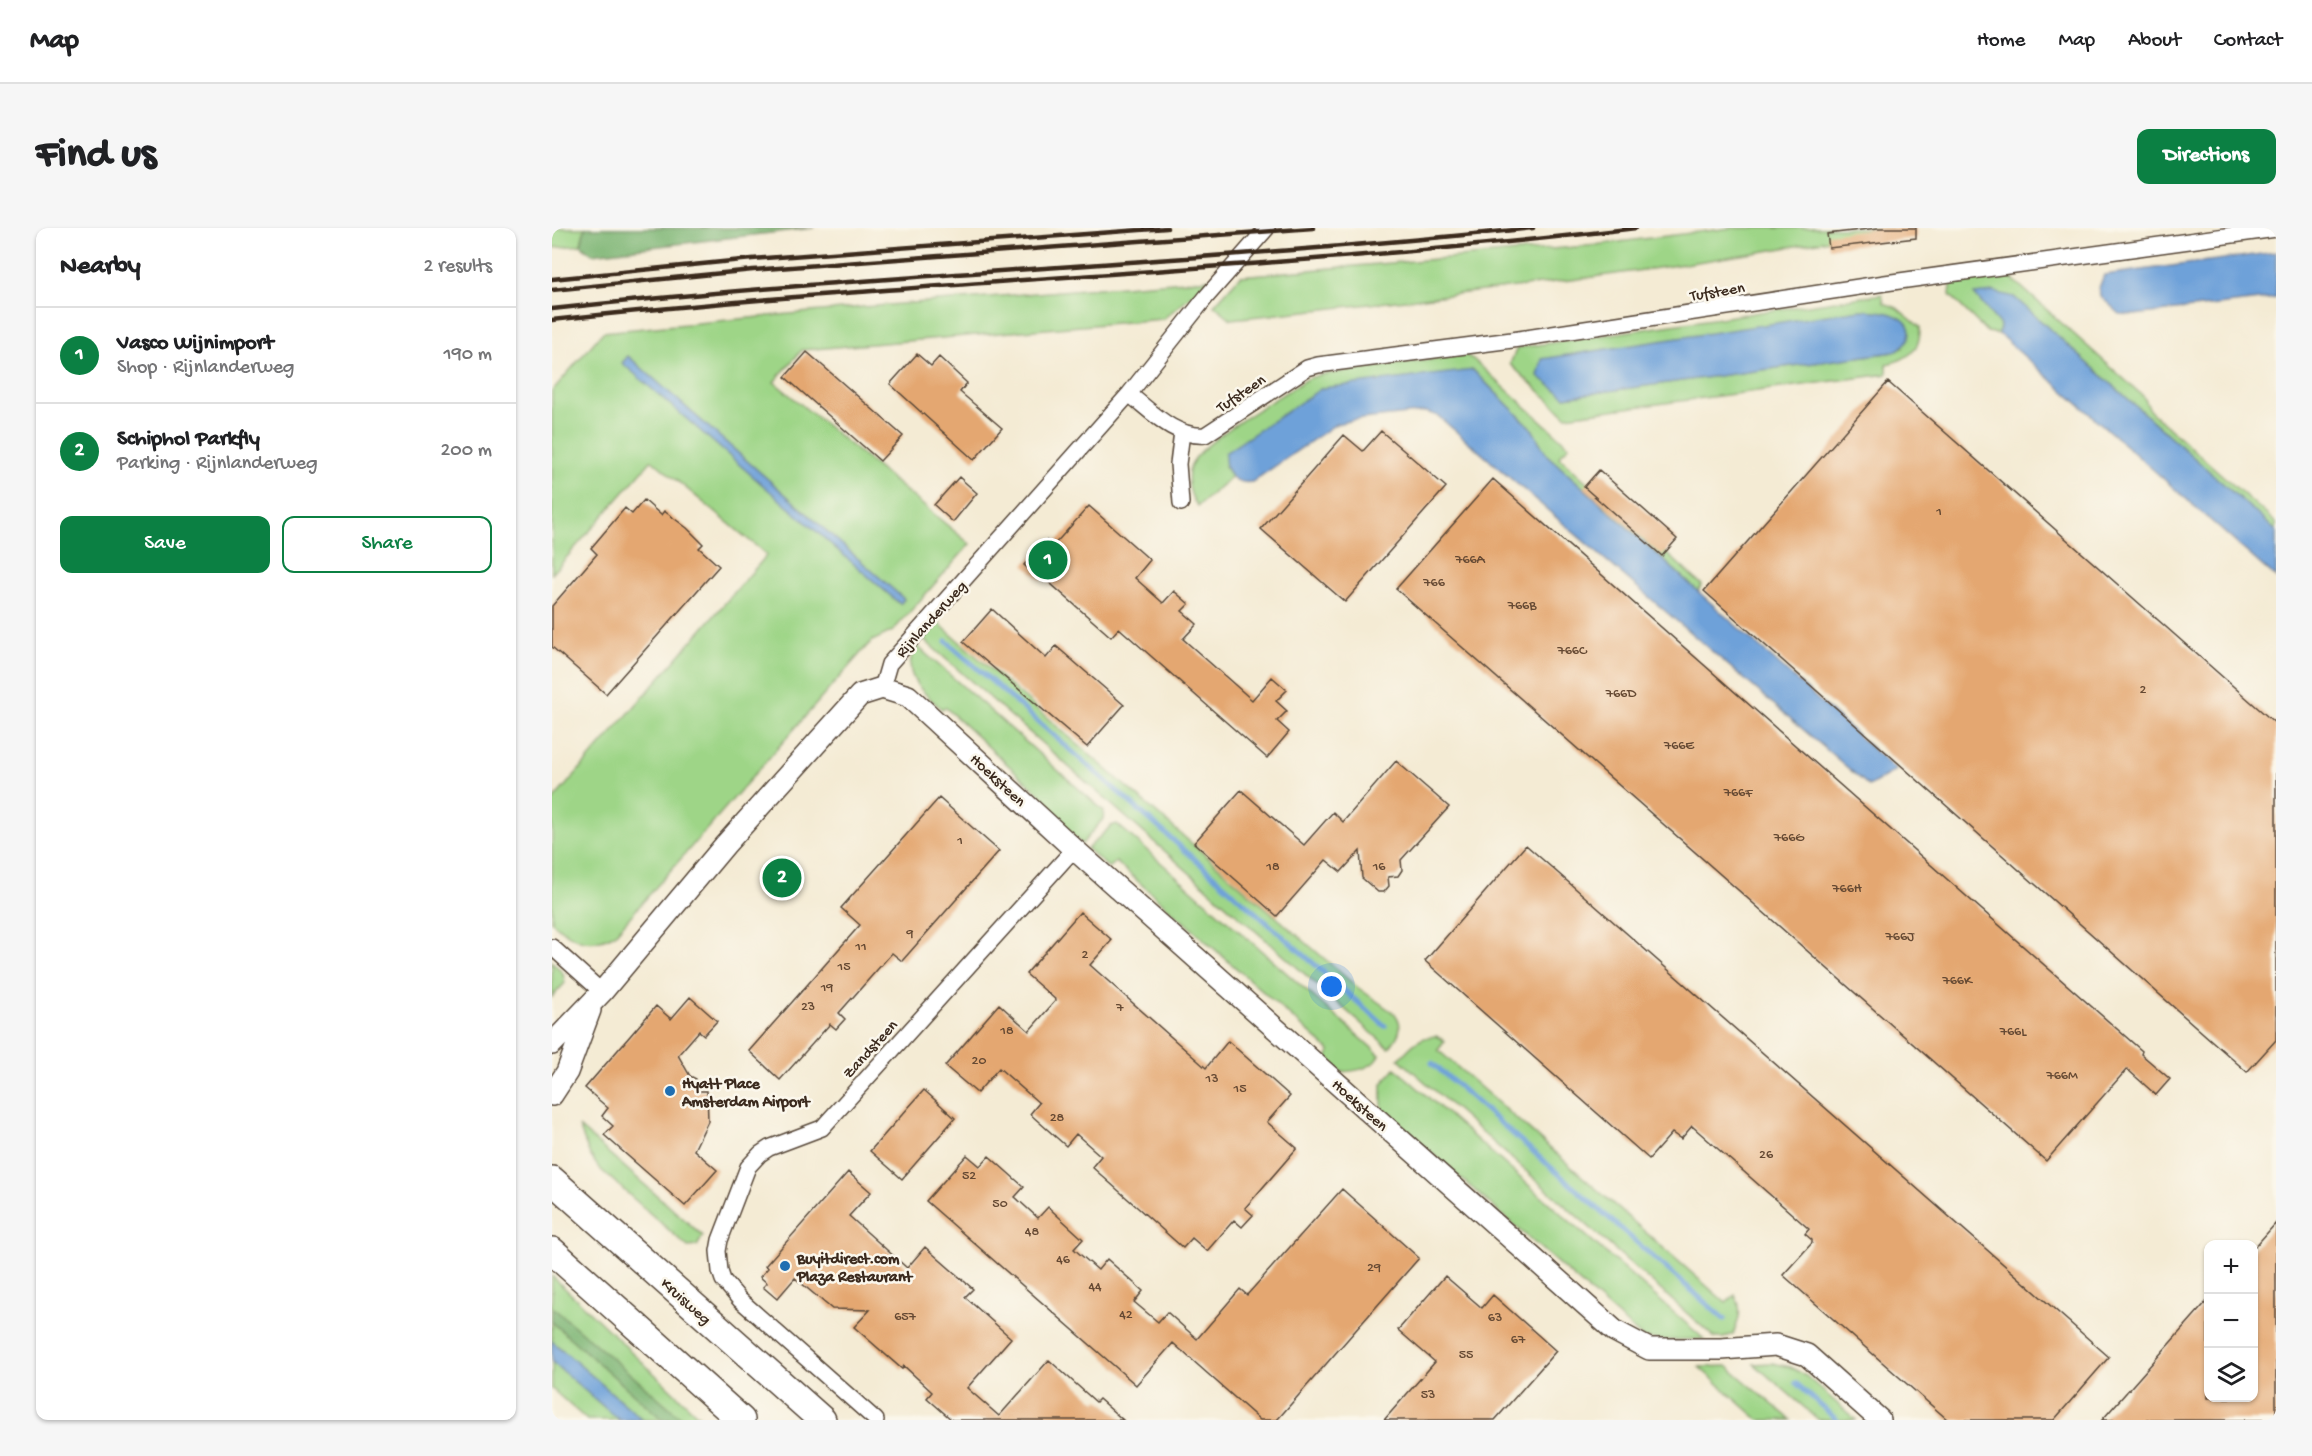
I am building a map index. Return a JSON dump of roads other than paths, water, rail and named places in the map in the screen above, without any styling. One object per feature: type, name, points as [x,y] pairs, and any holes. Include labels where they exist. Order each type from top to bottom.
[{"type":"highway","name":"Kruisweg","points":[[552,1180],[822,1420]]},
{"type":"highway","points":[[552,1251],[741,1420]]},
{"type":"street","name":"Rijnlanderweg","points":[[882,688],[889,664],[1129,394],[1207,296],[1267,228]]},
{"type":"street","name":"Tufsteen","points":[[1182,432],[1195,436],[1205,435],[1307,368],[1318,365],[1512,340],[1884,283],[2276,229]]},
{"type":"street","points":[[1129,394],[1160,419],[1182,432],[1178,464],[1181,503]]},
{"type":"street","points":[[552,1044],[598,997],[725,845],[860,695],[882,688]]},
{"type":"street","name":"Hoeksteen","points":[[882,688],[908,696],[1074,849],[1615,1331],[1649,1348],[1776,1345],[1807,1355],[1880,1420]]},
{"type":"street","name":"Zandsteen","points":[[876,1420],[740,1300],[723,1280],[720,1271],[720,1240],[748,1167],[769,1148],[822,1128],[1074,849]]},
{"type":"street","points":[[552,947],[598,997]]},
{"type":"street","points":[[552,1095],[567,1072],[598,997]]},
{"type":"water","points":[[2276,252],[2276,298],[2134,315],[2120,314],[2100,296],[2099,288],[2104,275]]},
{"type":"water","points":[[1994,292],[2014,297],[2276,531],[2276,578],[1999,334],[2000,325],[1974,294]]},
{"type":"water","points":[[1860,310],[1886,312],[1901,319],[1906,323],[1910,333],[1905,343],[1894,352],[1565,397],[1538,376],[1542,359]]},
{"type":"water","points":[[628,356],[904,599],[900,604],[622,363]]},
{"type":"water","points":[[1473,370],[1532,429],[1547,455],[1896,770],[1869,786],[1438,416],[1426,412],[1336,424],[1252,482],[1234,479],[1228,471],[1225,453],[1322,388]]},
{"type":"water","points":[[552,1341],[643,1420],[619,1420],[552,1362]]},
{"type":"waterway","points":[[946,641],[1385,1026]]},
{"type":"waterway","points":[[1432,1063],[1724,1319]]},
{"type":"waterway","points":[[1796,1383],[1837,1420]]},
{"type":"railway","points":[[552,279],[752,259],[1167,228]]},
{"type":"railway","points":[[552,290],[753,270],[1313,228]]},
{"type":"railway","points":[[552,309],[797,286],[1288,250],[1533,228]]},
{"type":"railway","points":[[552,320],[823,295],[1365,255],[1636,228]]},
{"type":"place","name":"Vasco Wijnimport","points":[[1048,560]]},
{"type":"place","name":"Schiphol Parkfly","points":[[782,878]]},
{"type":"place","name":"Hyatt Place Amsterdam Airport","points":[[670,1091]]},
{"type":"place","name":"Buyitdirect.com Plaza Restaurant","points":[[785,1266]]}]
